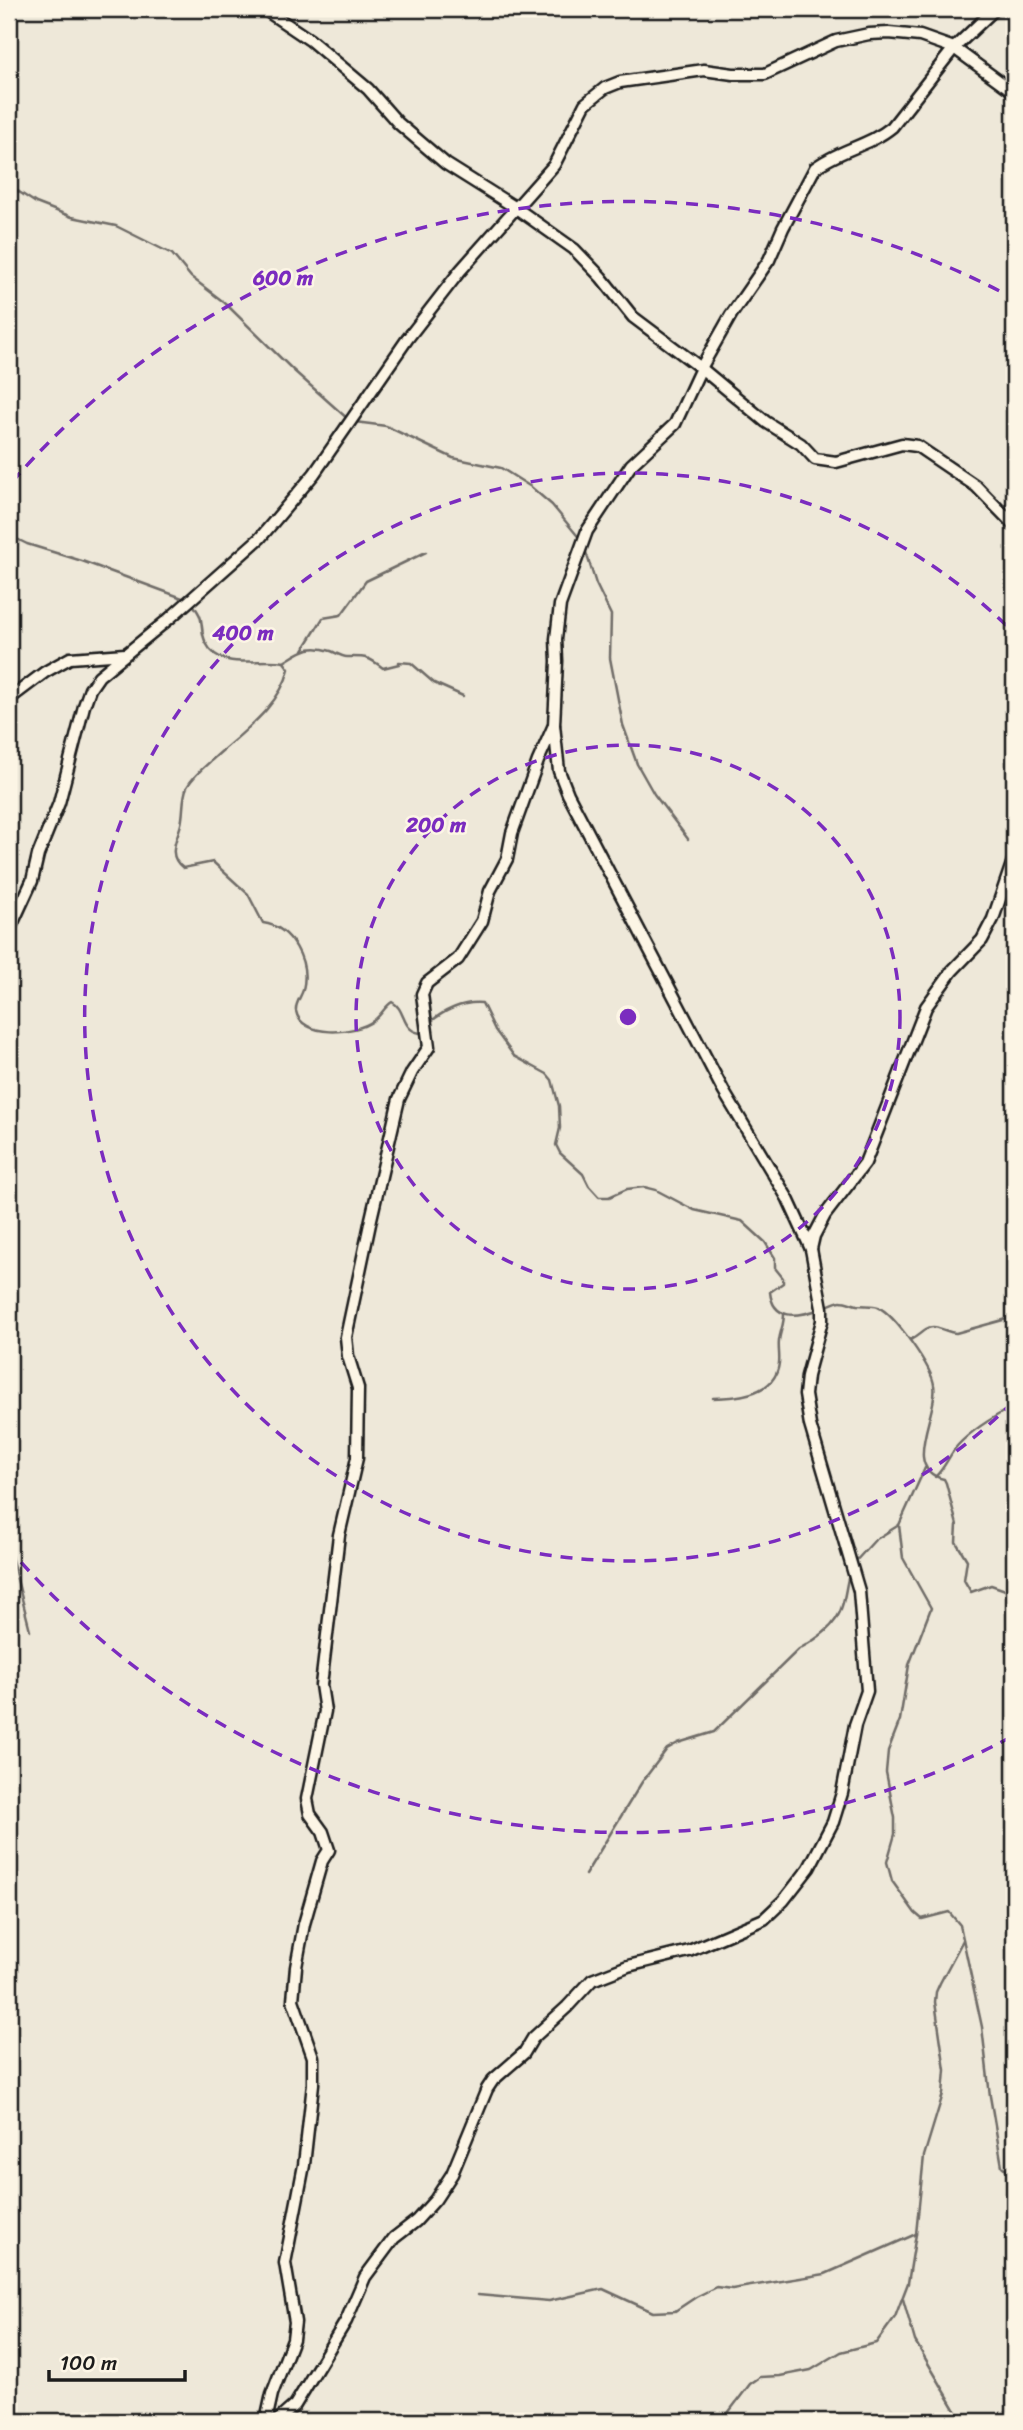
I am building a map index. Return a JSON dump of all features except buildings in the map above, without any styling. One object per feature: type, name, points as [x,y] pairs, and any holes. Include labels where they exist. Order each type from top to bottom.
[{"type":"street","points":[[264,9],[310,40],[368,89],[398,123],[446,164],[574,249],[633,317],[701,368],[766,422],[801,444],[815,459],[836,462],[902,444],[917,446],[976,486],[1014,525]]},
{"type":"street","points":[[277,2421],[295,2405],[346,2321],[365,2277],[394,2238],[416,2221],[435,2200],[452,2174],[493,2080],[524,2053],[533,2038],[568,2007],[592,1980],[628,1966],[689,1951],[764,1919],[784,1900],[809,1868],[833,1822],[842,1793],[855,1725],[867,1691],[859,1591],[810,1426],[805,1395],[807,1376],[822,1321],[811,1249],[788,1199],[724,1092],[568,794],[559,771],[554,725],[556,639],[560,605],[587,531],[631,465],[675,424],[701,368],[731,315],[769,260],[815,168],[824,161],[882,135],[892,127],[954,48],[995,9]]},
{"type":"street","points":[[9,931],[32,881],[38,855],[59,803],[90,689],[99,676],[170,618],[260,538],[314,474],[408,338],[460,271],[554,165],[585,104],[605,88],[620,82],[704,70],[765,74],[836,41],[889,33],[920,36],[954,48],[1014,92]]},
{"type":"street","points":[[9,699],[45,671],[70,658],[126,654]]},
{"type":"street","points":[[266,2421],[272,2394],[293,2339],[295,2322],[285,2263],[304,2165],[313,2084],[313,2056],[293,2000],[304,1924],[322,1861],[329,1850],[323,1832],[310,1814],[307,1799],[325,1711],[321,1685],[339,1535],[357,1458],[358,1388],[348,1356],[346,1337],[399,1099],[412,1072],[429,1047],[422,994],[427,983],[458,959],[482,921],[490,891],[508,859],[512,833],[554,725]]},
{"type":"street","points":[[811,1249],[814,1236],[825,1215],[865,1163],[926,1007],[952,971],[982,940],[993,919],[1014,858]]},
{"type":"waterway","points":[[9,188],[36,203],[72,217],[116,226],[172,254],[191,277],[225,303],[349,420]]},
{"type":"waterway","points":[[355,422],[386,426],[453,458],[501,468],[531,487],[552,505],[581,540]]},
{"type":"waterway","points":[[9,535],[27,544],[185,599]]},
{"type":"waterway","points":[[585,549],[596,584],[611,615],[610,658],[623,725],[637,764],[654,794],[688,839]]},
{"type":"waterway","points":[[303,650],[323,618],[341,615],[366,581],[426,552]]},
{"type":"waterway","points":[[191,601],[200,616],[204,640],[212,652],[221,658],[241,662],[284,662],[289,669],[284,683],[268,708],[199,772],[187,787],[174,847],[175,858],[183,868],[213,862],[248,894],[263,923],[282,931],[290,939],[304,968],[303,990],[296,1011],[300,1020],[308,1026],[330,1031],[354,1029],[373,1021],[392,1002],[400,1009],[410,1028],[420,1033],[424,1028]]},
{"type":"waterway","points":[[284,662],[301,652],[317,648],[345,657],[366,658],[383,668],[399,662],[411,663],[434,683],[463,696]]},
{"type":"waterway","points":[[429,1023],[454,1008],[482,1003],[495,1030],[514,1056],[547,1074],[552,1080],[559,1106],[560,1128],[556,1145],[560,1153],[583,1174],[599,1197],[609,1197],[627,1189],[644,1187],[656,1190],[694,1210],[742,1221],[765,1242],[775,1258],[775,1268],[783,1278],[783,1283],[770,1292],[776,1308],[795,1315],[820,1309]]},
{"type":"waterway","points":[[826,1306],[841,1301],[878,1307],[894,1320],[920,1355],[934,1385],[934,1397],[924,1439],[925,1464],[931,1473],[944,1479],[946,1483],[957,1525],[956,1542],[967,1560],[964,1580],[971,1592],[991,1585],[1014,1593]]},
{"type":"waterway","points":[[713,1398],[744,1395],[771,1382],[779,1363],[779,1341],[784,1314]]},
{"type":"waterway","points":[[910,1340],[930,1327],[956,1333],[1014,1317]]},
{"type":"waterway","points":[[935,1477],[964,1439],[984,1423],[1014,1406]]},
{"type":"waterway","points":[[925,1468],[899,1525],[903,1558],[931,1608],[909,1665],[900,1720],[888,1751],[886,1772],[895,1818],[895,1834],[887,1862],[892,1881],[915,1913],[922,1919],[949,1912],[960,1925],[982,2027],[1002,2166],[1012,2175],[1014,2183]]},
{"type":"waterway","points":[[854,1563],[875,1540],[899,1525]]},
{"type":"waterway","points":[[9,1548],[30,1630]]},
{"type":"waterway","points":[[585,1875],[642,1782],[667,1749],[714,1732],[799,1649],[825,1631],[839,1613],[850,1572]]},
{"type":"waterway","points":[[722,2421],[750,2384],[760,2377],[811,2370],[841,2352],[876,2343],[895,2317],[908,2283],[924,2156],[943,2094],[945,2070],[935,2002],[936,1992],[963,1940]]},
{"type":"waterway","points":[[478,2295],[549,2301],[603,2289],[653,2312],[675,2311],[716,2287],[732,2289],[825,2274],[916,2234]]},
{"type":"waterway","points":[[903,2299],[915,2341],[962,2421]]},
{"type":"waterway","points":[[1014,2299],[1007,2320],[1014,2334]]}]
